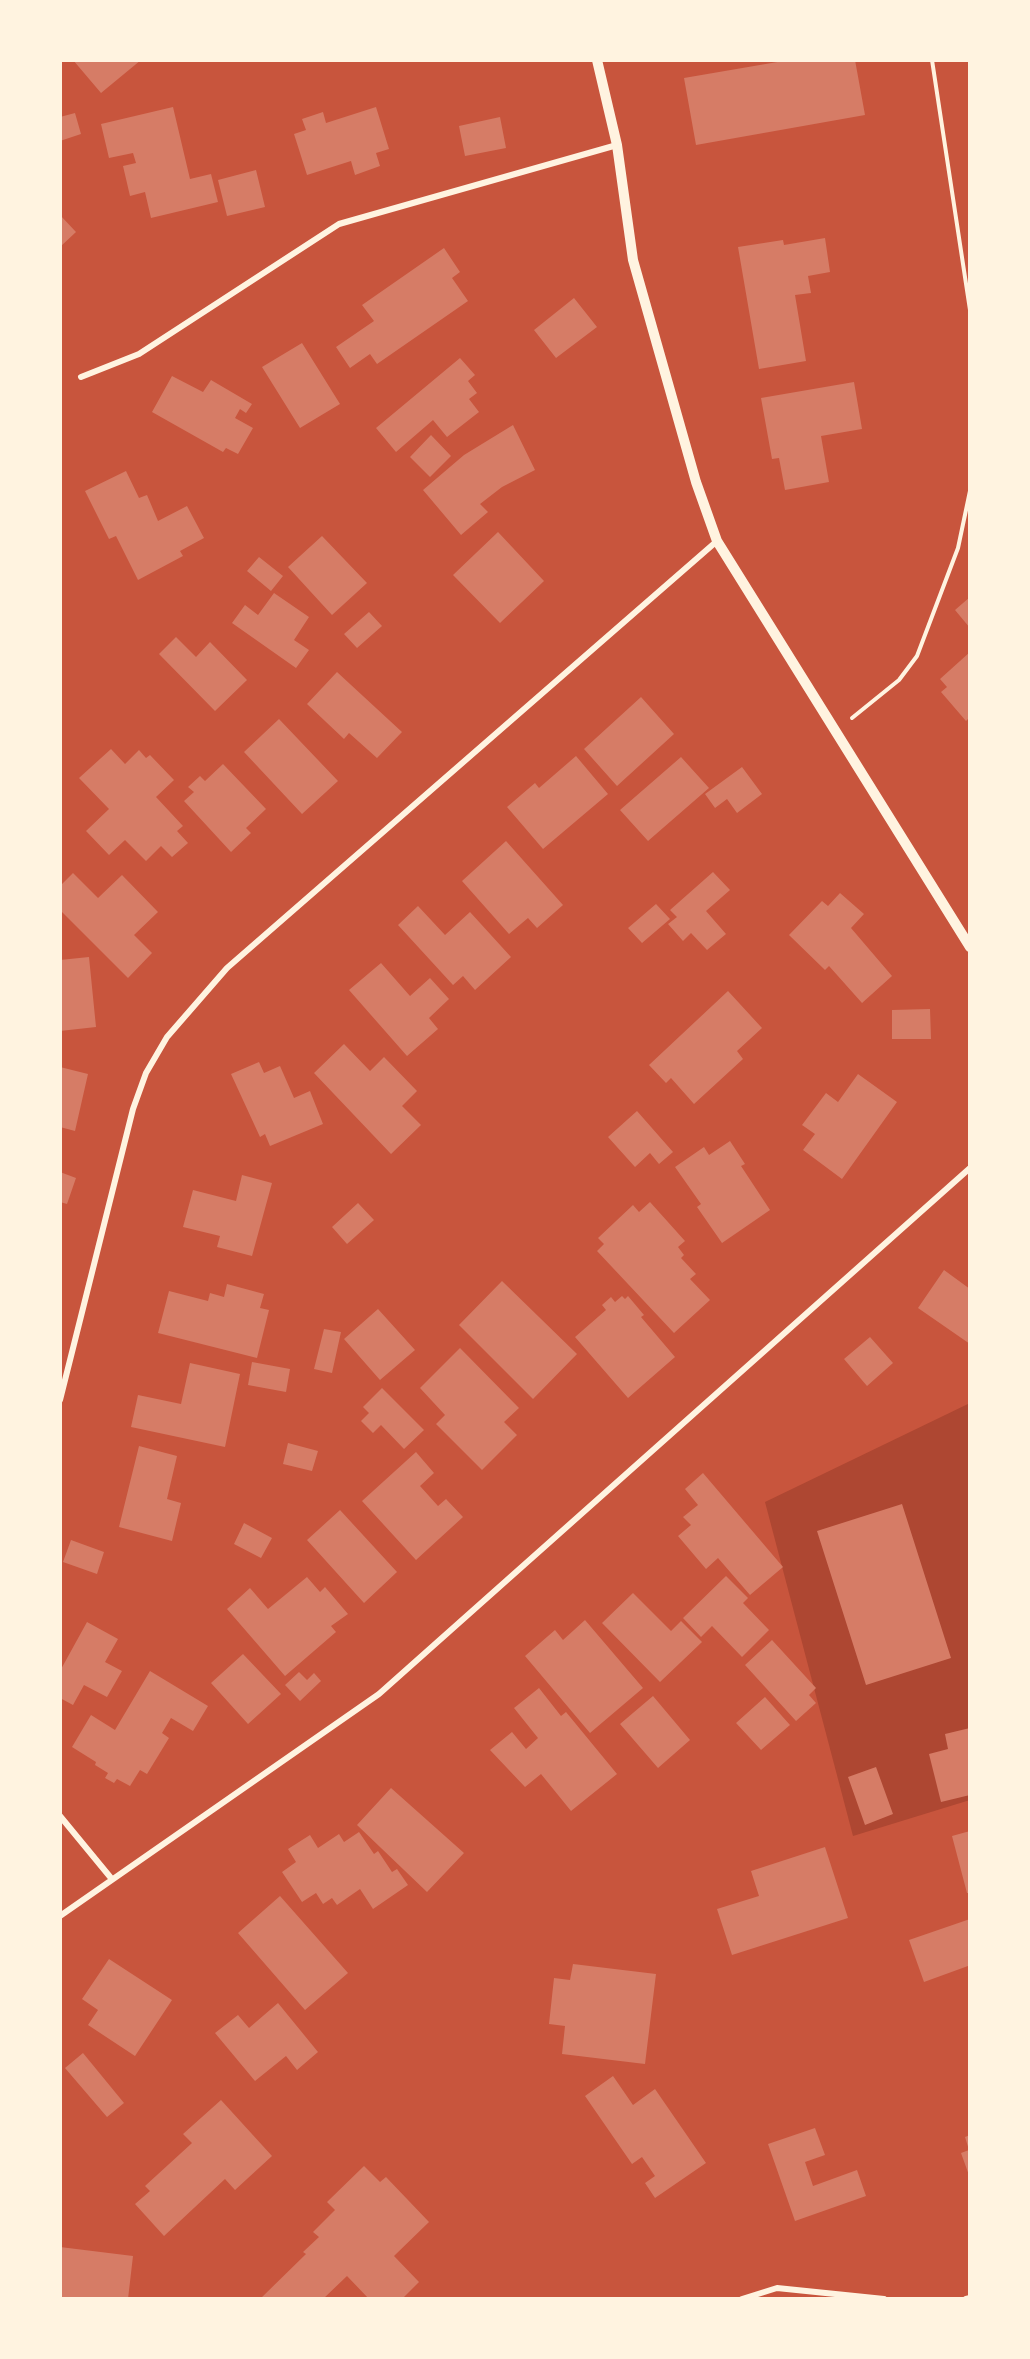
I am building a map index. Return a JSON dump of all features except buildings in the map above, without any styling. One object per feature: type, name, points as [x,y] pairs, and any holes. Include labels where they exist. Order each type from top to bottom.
[{"type":"street","points":[[597,60],[617,146],[633,260],[696,482],[717,541],[970,948]]},
{"type":"street","points":[[81,377],[139,354],[339,224],[617,146]]},
{"type":"street","points":[[60,1400],[133,1108],[146,1073],[166,1037],[226,968],[717,541]]},
{"type":"street","points":[[60,1916],[111,1878],[379,1694],[970,1168]]},
{"type":"street","points":[[60,1816],[111,1878]]},
{"type":"street","points":[[742,2299],[777,2289],[884,2299]]},
{"type":"street","points":[[966,2299],[970,2298]]},
{"type":"path","points":[[932,60],[970,310]]},
{"type":"path","points":[[835,731],[899,680],[917,656],[957,548],[970,491]]},
{"type":"shaded area","points":[[970,1403],[970,1800],[853,1836],[765,1502]]}]
